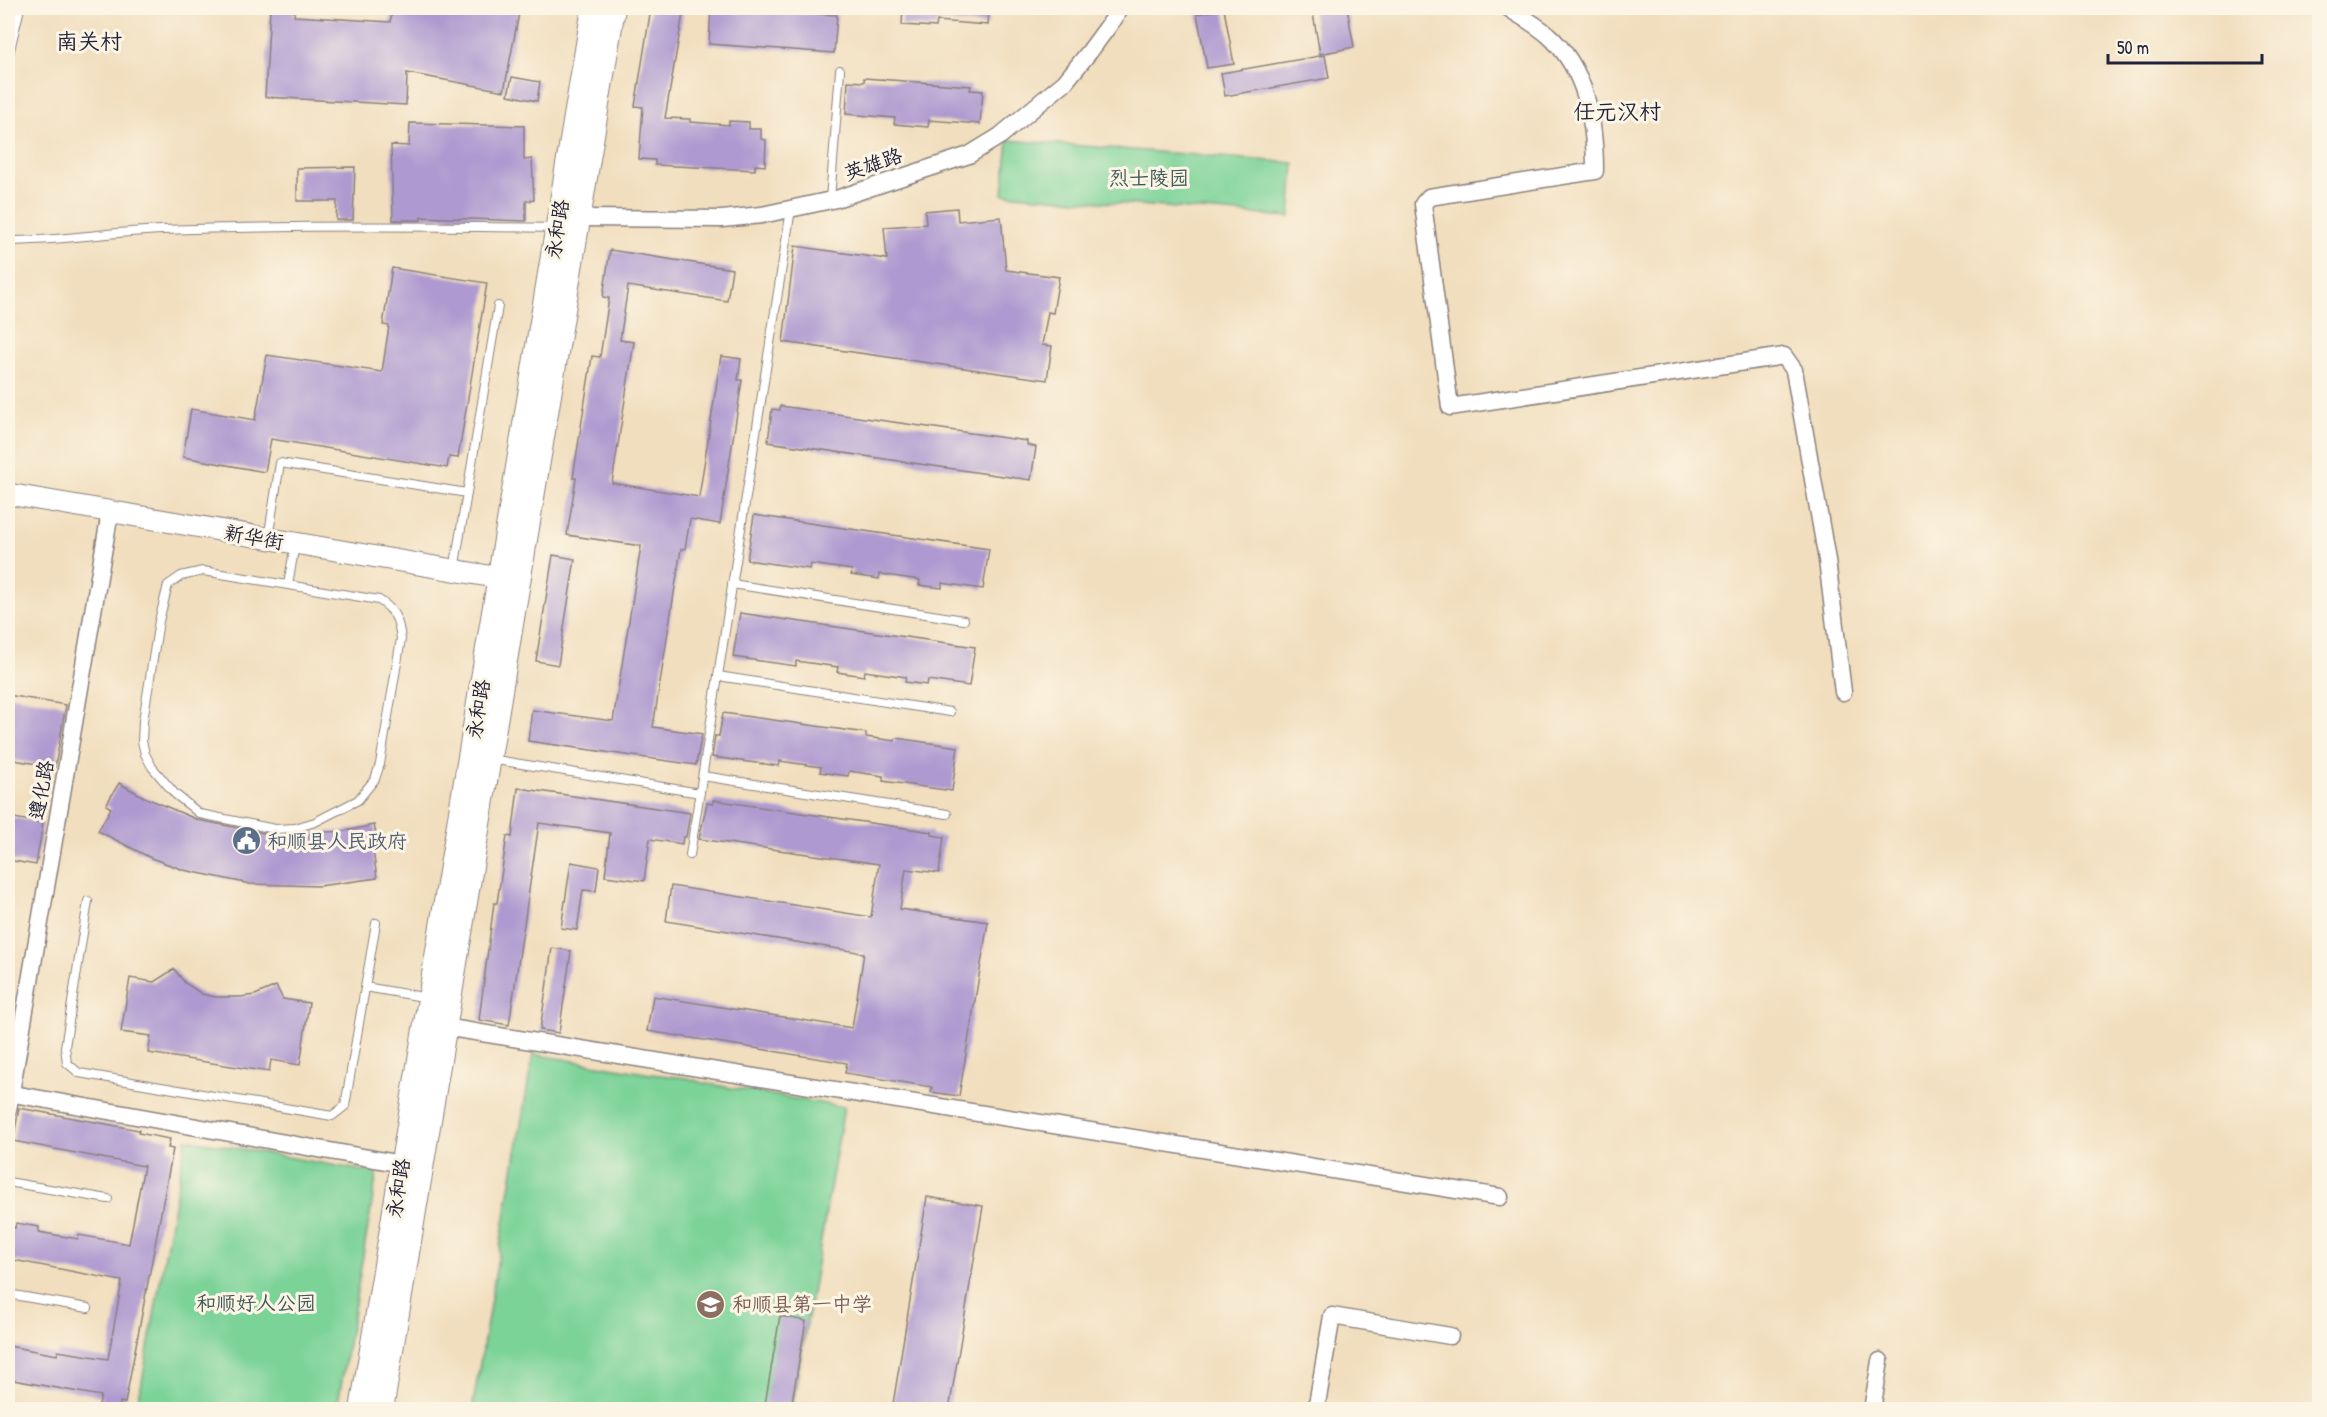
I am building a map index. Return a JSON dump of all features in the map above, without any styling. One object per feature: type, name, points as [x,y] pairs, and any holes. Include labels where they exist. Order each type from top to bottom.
[{"type":"main road","name":"永和路","points":[[381,1410],[489,758],[568,223],[594,8]]},
{"type":"main road","name":"永和路","points":[[362,1410],[500,578],[568,223],[613,8]]},
{"type":"street","name":"英雄路","points":[[568,223],[722,219],[791,209],[830,200],[969,155],[1000,136],[1065,82],[1096,43],[1119,8]]},
{"type":"street","points":[[1508,8],[1547,35],[1572,62],[1584,87],[1595,145],[1595,171],[1430,197],[1423,204],[1450,407],[1784,356],[1794,370],[1827,560],[1843,692]]},
{"type":"street","name":"新华街","points":[[8,495],[500,578]]},
{"type":"street","name":"遵化路","points":[[8,1099],[110,512]]},
{"type":"street","points":[[444,1027],[1500,1197]]},
{"type":"street","points":[[8,1099],[402,1164]]},
{"type":"street","points":[[1316,1410],[1332,1316],[1450,1336]]},
{"type":"street","points":[[1872,1410],[1880,1361]]},
{"type":"lane","points":[[8,58],[20,8]]},
{"type":"lane","points":[[830,200],[840,70]]},
{"type":"lane","points":[[690,855],[791,209]]},
{"type":"lane","points":[[8,241],[44,241],[159,230],[568,223]]},
{"type":"lane","points":[[454,570],[498,306]]},
{"type":"lane","points":[[268,539],[280,463],[466,493]]},
{"type":"lane","points":[[288,585],[295,544]]},
{"type":"lane","points":[[203,571],[288,585],[379,600],[395,613],[401,639],[380,764],[375,779],[358,800],[315,822],[295,828],[275,829],[200,814],[175,794],[152,767],[145,754],[142,741],[143,721],[159,621],[168,585],[180,576],[203,571]]},
{"type":"lane","points":[[732,584],[964,620]]},
{"type":"lane","points":[[718,676],[950,712]]},
{"type":"lane","points":[[489,758],[700,794]]},
{"type":"lane","points":[[703,776],[947,814]]},
{"type":"lane","points":[[88,901],[65,1047],[67,1063],[79,1073],[332,1116],[345,1106],[376,923]]},
{"type":"lane","points":[[365,987],[430,998]]},
{"type":"lane","points":[[8,1182],[108,1199]]},
{"type":"lane","points":[[8,1294],[88,1308]]},
{"type":"green space","name":"烈士陵园","points":[[1008,140],[1294,163],[1290,217],[1003,194]]},
{"type":"green space","name":"和顺县第一中学","points":[[533,1054],[688,1078],[703,1083],[844,1107],[792,1409],[472,1410]]},
{"type":"green space","name":"和顺好人公园","points":[[186,1139],[377,1173],[337,1409],[137,1409]]},
{"type":"building","points":[[270,8],[295,9],[294,16],[390,22],[393,8],[520,8],[504,91],[407,73],[406,105],[265,97]]},
{"type":"building","points":[[651,8],[684,8],[665,118],[729,125],[729,121],[749,122],[749,129],[761,129],[761,139],[766,140],[765,166],[755,165],[755,170],[655,165],[655,160],[639,159],[643,107],[635,106]]},
{"type":"building","points":[[711,8],[837,15],[834,53],[709,44]]},
{"type":"building","points":[[903,8],[989,8],[988,25],[937,21],[936,27],[902,25]]},
{"type":"building","points":[[1312,8],[1347,8],[1354,47],[1320,54]]},
{"type":"building","points":[[1224,9],[1234,64],[1207,68],[1197,14]]},
{"type":"building","points":[[1325,55],[1329,78],[1225,96],[1221,73]]},
{"type":"building","points":[[512,77],[540,82],[537,101],[508,95]]},
{"type":"building","points":[[864,78],[971,86],[970,90],[983,91],[980,124],[929,120],[928,127],[894,124],[895,118],[846,114],[848,81],[864,82]]},
{"type":"building","points":[[410,123],[524,126],[524,160],[532,159],[534,200],[526,201],[526,221],[421,217],[421,220],[393,220],[391,145],[409,146]]},
{"type":"building","points":[[355,167],[353,220],[336,220],[337,201],[297,201],[297,168]]},
{"type":"building","points":[[957,208],[958,221],[1001,217],[1006,270],[1059,277],[1053,313],[1048,312],[1042,345],[1052,346],[1047,380],[783,342],[795,246],[887,259],[884,227],[926,224],[925,211]]},
{"type":"building","points":[[610,250],[732,269],[727,301],[628,286],[620,340],[634,342],[612,483],[699,497],[721,356],[741,359],[738,380],[742,380],[720,524],[690,519],[685,549],[681,549],[653,727],[702,734],[696,765],[528,741],[532,710],[613,721],[641,546],[567,535],[576,478],[573,478],[592,356],[600,357],[609,298],[603,297]]},
{"type":"building","points":[[392,268],[487,283],[458,458],[449,457],[447,468],[271,439],[265,472],[183,457],[191,409],[255,420],[267,355],[382,372],[389,326],[383,325]]},
{"type":"building","points":[[780,406],[1027,441],[1027,445],[1036,447],[1031,480],[768,442],[772,409],[780,410]]},
{"type":"building","points":[[754,515],[989,549],[983,589],[942,583],[942,588],[919,585],[920,580],[879,574],[879,579],[851,575],[852,570],[811,564],[810,569],[747,560]]},
{"type":"building","points":[[553,555],[575,559],[558,665],[536,661]]},
{"type":"building","points":[[740,613],[975,647],[969,686],[928,680],[927,685],[905,682],[906,677],[865,671],[864,676],[837,672],[838,667],[796,661],[796,666],[733,657]]},
{"type":"building","points":[[8,695],[66,705],[55,767],[8,759]]},
{"type":"building","points":[[723,713],[866,733],[866,737],[895,741],[896,738],[958,747],[952,791],[883,781],[883,776],[849,771],[848,776],[820,772],[821,767],[780,761],[779,766],[712,757],[715,736],[719,736]]},
{"type":"building","points":[[119,783],[144,797],[198,820],[274,835],[345,831],[374,825],[379,848],[373,850],[377,878],[319,886],[250,884],[184,870],[151,858],[98,831],[111,808],[106,805]]},
{"type":"building","points":[[518,788],[690,813],[686,837],[683,837],[682,844],[650,839],[644,881],[605,876],[610,833],[539,823],[509,1025],[479,1020],[494,903],[497,903],[507,836],[512,837]]},
{"type":"building","points":[[713,800],[932,832],[932,835],[944,837],[939,873],[906,869],[900,909],[988,922],[959,1096],[931,1092],[932,1087],[845,1073],[847,1063],[647,1031],[653,996],[852,1028],[864,953],[666,921],[671,886],[871,917],[879,864],[699,839],[707,803],[713,804]]},
{"type":"building","points":[[8,817],[43,823],[36,865],[8,860]]},
{"type":"building","points":[[571,862],[599,867],[596,891],[583,890],[577,930],[561,928]]},
{"type":"building","points":[[552,948],[571,951],[559,1033],[540,1030]]},
{"type":"building","points":[[174,969],[185,983],[202,994],[215,997],[240,997],[255,995],[276,986],[283,999],[309,1003],[300,1065],[271,1060],[269,1072],[148,1053],[151,1036],[121,1032],[130,978],[154,982]]},
{"type":"building","points":[[19,1108],[139,1130],[138,1133],[170,1139],[168,1148],[173,1149],[125,1403],[120,1402],[119,1410],[98,1410],[101,1396],[8,1379],[8,1346],[57,1355],[58,1351],[108,1359],[122,1281],[8,1259],[8,1226],[15,1228],[16,1223],[39,1227],[39,1232],[78,1239],[79,1235],[129,1244],[144,1166],[13,1141]]},
{"type":"building","points":[[927,1197],[983,1206],[949,1410],[892,1410]]},
{"type":"building","points":[[780,1316],[806,1321],[791,1408],[765,1404]]},
{"type":"place","name":"和顺县人民政府","points":[[246,841]]},
{"type":"place","name":"和顺县第一中学","points":[[711,1304]]},
{"type":"district","name":"南关村","points":[[89,41]]},
{"type":"district","name":"任元汉村","points":[[1617,111]]}]
